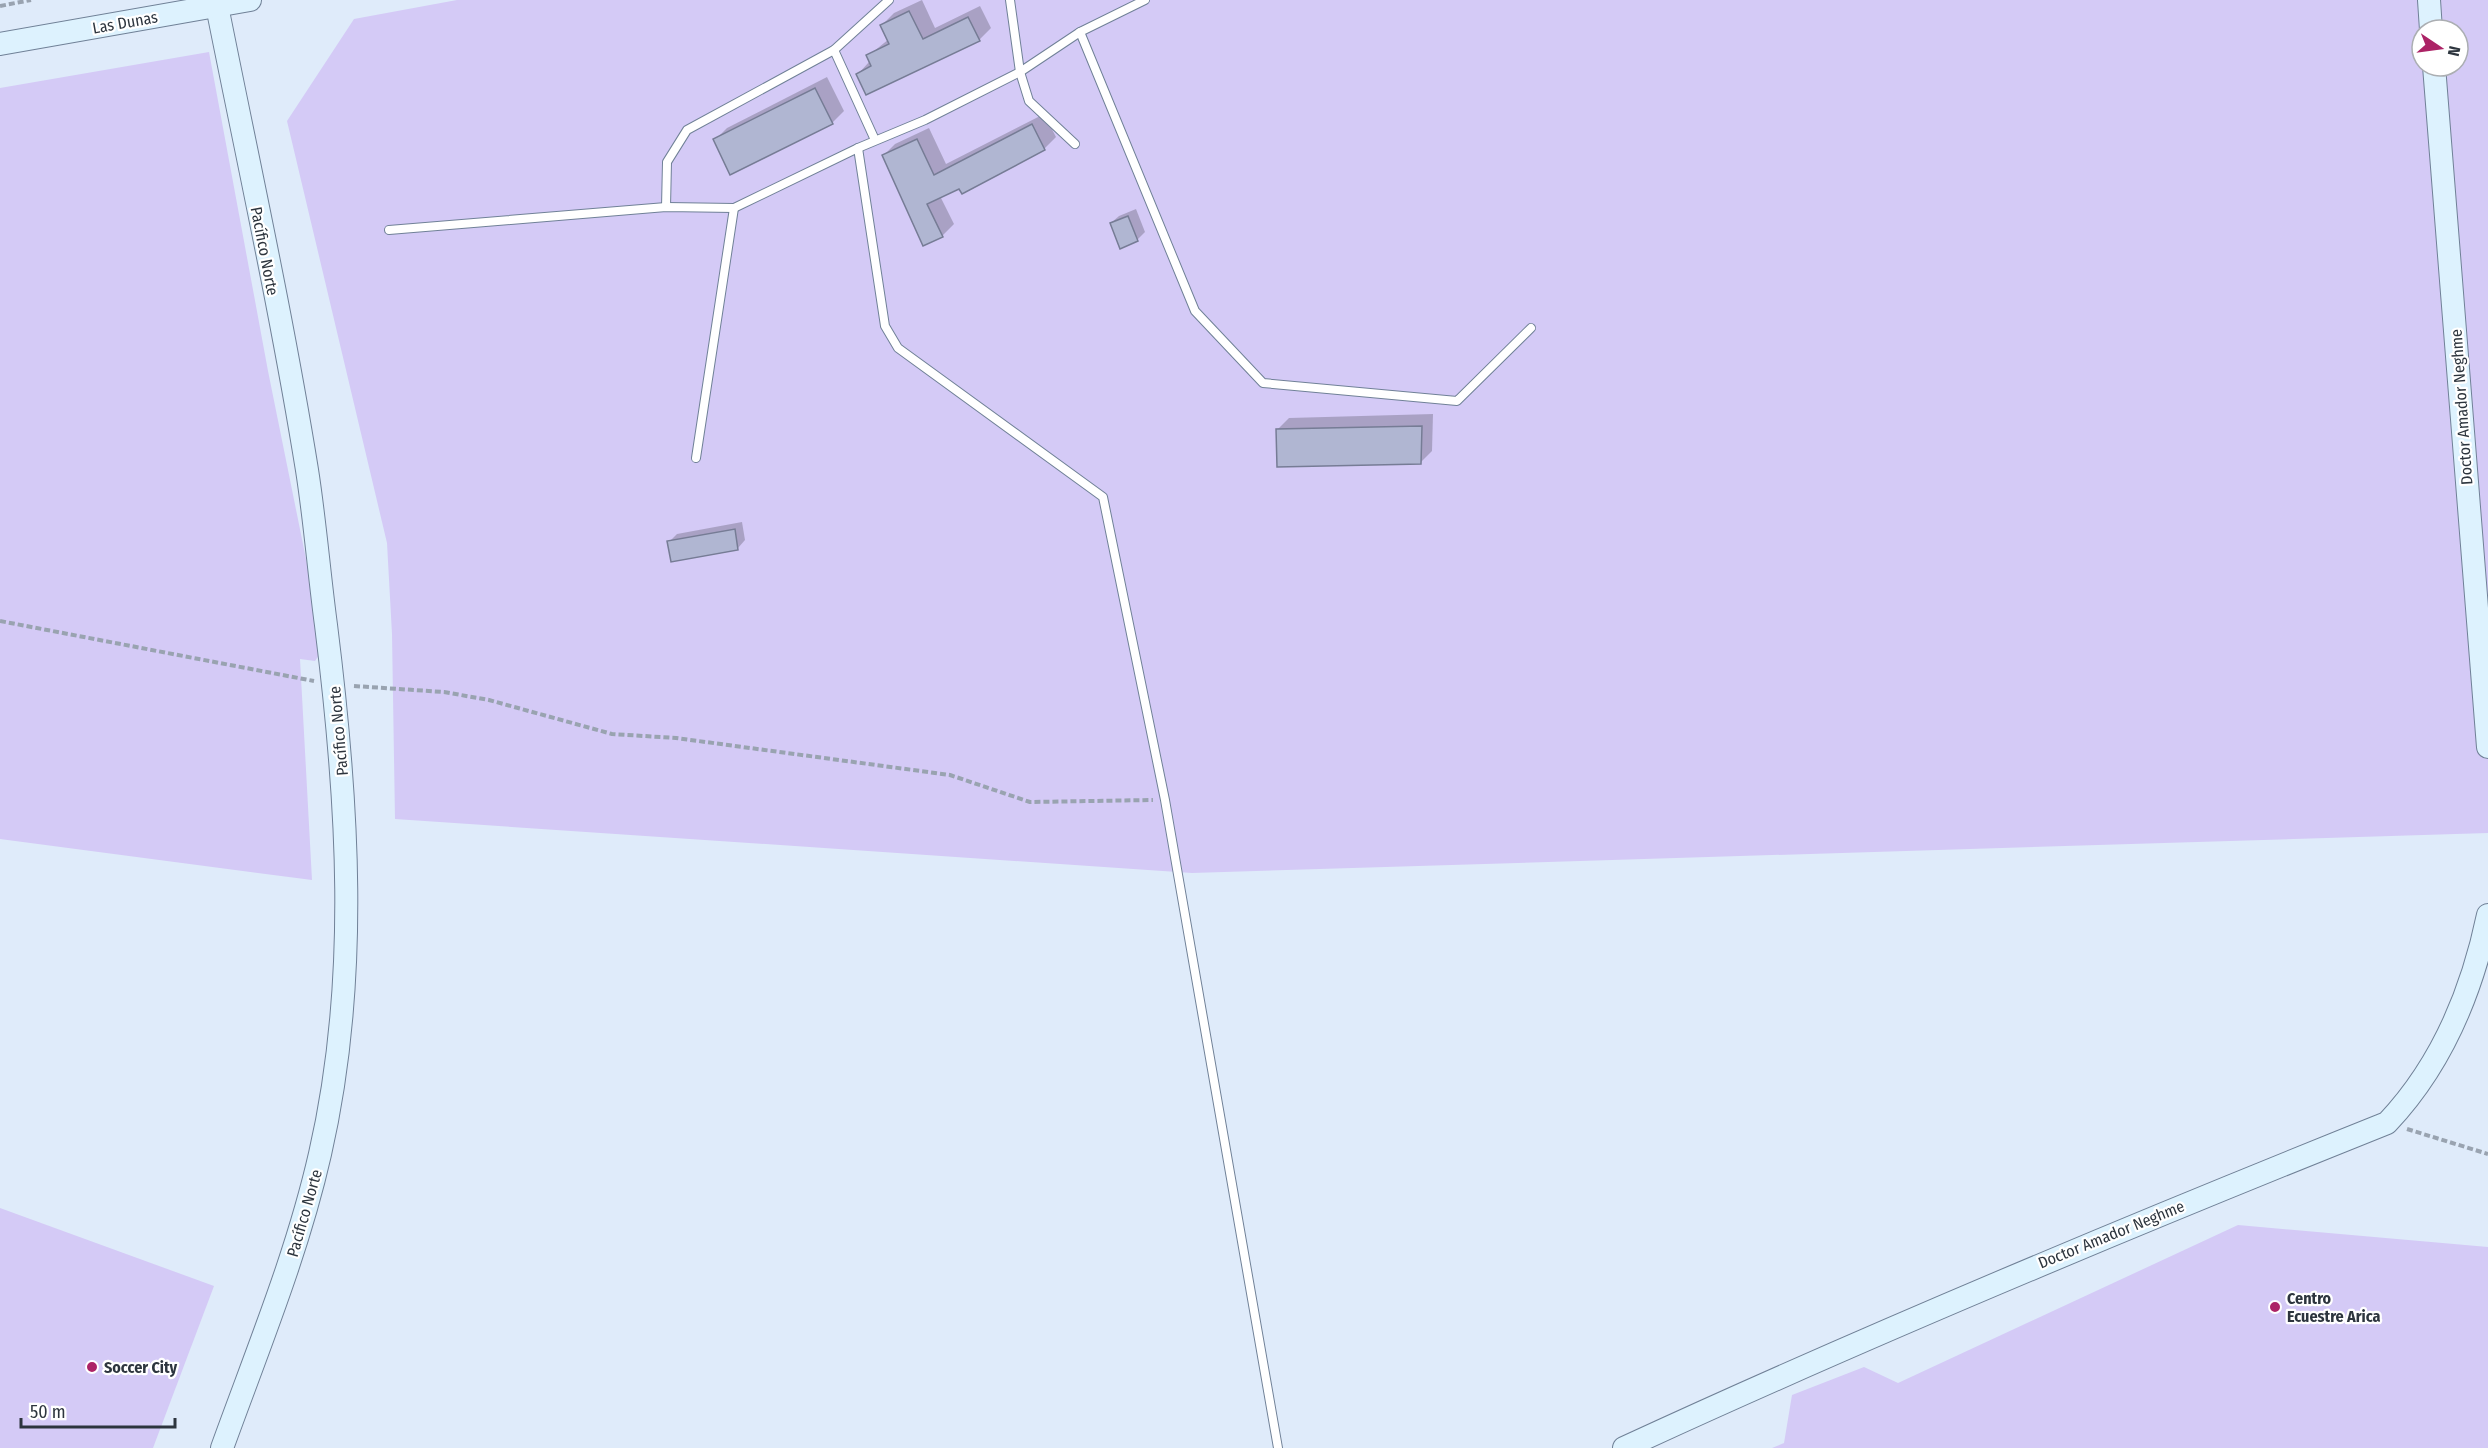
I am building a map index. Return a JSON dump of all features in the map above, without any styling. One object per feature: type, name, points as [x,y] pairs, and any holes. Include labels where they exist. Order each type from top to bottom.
[{"type":"main road","name":"Las Dunas","points":[[0,44],[250,0]]},
{"type":"main road","points":[[2429,0],[2430,18]]},
{"type":"main road","name":"Pacífico Norte","points":[[217,6],[308,473],[334,685],[345,816],[347,883],[343,996],[321,1152],[301,1227],[261,1347],[222,1448]]},
{"type":"main road","name":"Doctor Amador Neghme","points":[[2435,78],[2488,747]]},
{"type":"main road","name":"Doctor Amador Neghme","points":[[1624,1448],[1823,1356],[2099,1238],[2386,1123],[2410,1098],[2435,1061],[2476,963],[2488,915]]},
{"type":"lane","points":[[666,207],[667,162],[687,130],[834,50],[889,0]]},
{"type":"lane","points":[[1010,0],[1020,72],[1029,101],[1075,144]]},
{"type":"lane","points":[[389,230],[666,207],[734,208],[875,140],[925,120],[1020,72],[1080,32],[1145,0]]},
{"type":"lane","points":[[1080,32],[1195,311],[1263,384],[1457,401],[1531,328]]},
{"type":"lane","points":[[834,50],[875,140]]},
{"type":"lane","points":[[858,148],[885,326],[898,348],[1103,497],[1165,800],[1278,1448]]},
{"type":"lane","points":[[696,458],[734,208]]},
{"type":"path","points":[[0,6],[31,0]]},
{"type":"path","points":[[0,621],[334,685],[444,692],[489,700],[612,734],[676,738],[950,775],[1030,802],[1165,800]]},
{"type":"path","points":[[2386,1123],[2488,1154]]},
{"type":"shaded area","points":[[457,0],[2488,0],[2488,833],[1192,873],[395,819],[392,634],[387,543],[287,121],[354,19]]},
{"type":"shaded area","points":[[209,52],[268,371],[324,648],[315,661],[300,659],[312,880],[0,839],[0,88]]},
{"type":"shaded area","name":"Soccer City","points":[[0,1208],[214,1286],[153,1448],[0,1448]]},
{"type":"shaded area","name":"Centro Ecuestre Arica","points":[[2238,1225],[2488,1247],[2488,1448],[1772,1448],[1784,1443],[1792,1395],[1864,1367],[1898,1383]]},
{"type":"building","points":[[909,11],[923,39],[968,17],[980,41],[866,95],[856,74],[871,66],[866,55],[889,44],[880,25]]},
{"type":"building","points":[[815,88],[833,124],[730,175],[713,139]]},
{"type":"building","points":[[1032,124],[1045,150],[962,194],[959,189],[927,204],[943,237],[923,246],[882,155],[917,139],[934,175]]},
{"type":"building","points":[[1128,216],[1138,241],[1120,249],[1110,223]]},
{"type":"building","points":[[1422,426],[1421,464],[1277,467],[1276,429]]},
{"type":"building","points":[[735,529],[738,550],[671,562],[667,541]]},
{"type":"place","name":"Centro Ecuestre Arica","points":[[2275,1307]]},
{"type":"place","name":"Soccer City","points":[[92,1367]]}]
